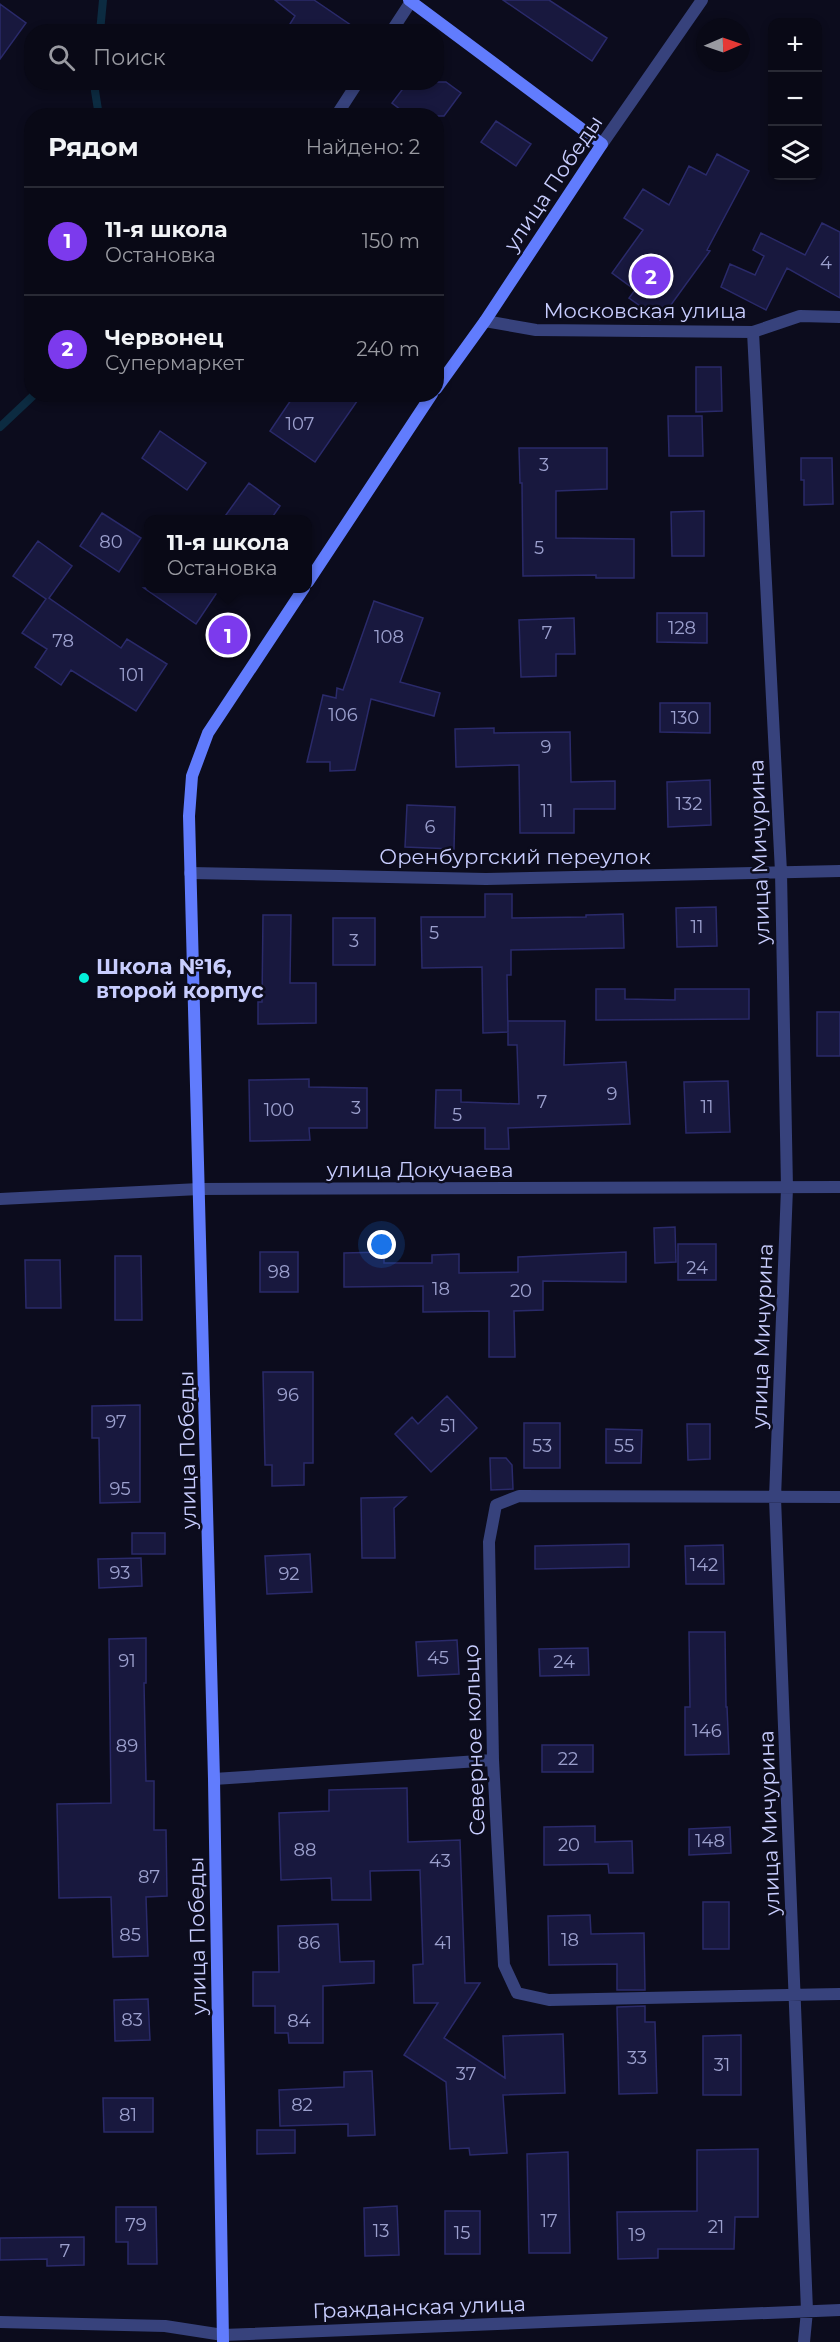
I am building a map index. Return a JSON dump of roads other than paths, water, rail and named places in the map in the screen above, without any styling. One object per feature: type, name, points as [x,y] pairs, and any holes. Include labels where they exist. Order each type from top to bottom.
[{"type":"street","points":[[396,24],[411,0],[443,24]]},
{"type":"street","name":"улица Победы","points":[[444,377],[485,321],[602,144],[702,0]]},
{"type":"street","points":[[444,25],[602,144]]},
{"type":"street","points":[[341,108],[353,90]]},
{"type":"street","name":"Московская улица","points":[[485,321],[536,330],[753,332],[800,316],[840,318]]},
{"type":"street","name":"улица Мичурина","points":[[753,332],[781,872],[787,1188],[775,1498],[807,2311],[804,2342]]},
{"type":"street","points":[[312,576],[427,402]]},
{"type":"street","name":"улица Победы","points":[[223,2338],[214,1779],[189,816],[192,776],[208,733],[300,593]]},
{"type":"street","name":"Оренбургский переулок","points":[[190,873],[486,879],[840,871]]},
{"type":"street","name":"улица Докучаева","points":[[0,1199],[199,1190],[840,1187]]},
{"type":"street","name":"Северное кольцо","points":[[840,1497],[519,1496],[496,1505],[489,1542],[493,1760],[504,1965],[517,1993],[549,2000],[840,1994]]},
{"type":"street","points":[[214,1779],[493,1760]]},
{"type":"street","name":"Гражданская улица","points":[[0,2322],[165,2326],[223,2338],[840,2310]]},
{"type":"waterway","points":[[101,24],[103,0]]},
{"type":"waterway","points":[[95,90],[98,108]]},
{"type":"waterway","points":[[0,427],[27,402]]},
{"type":"place","name":"Червонец","points":[[651,276]]},
{"type":"place","name":"11-я школа","points":[[228,635]]},
{"type":"place","name":"Школа №16, второй корпус","points":[[84,978]]}]
